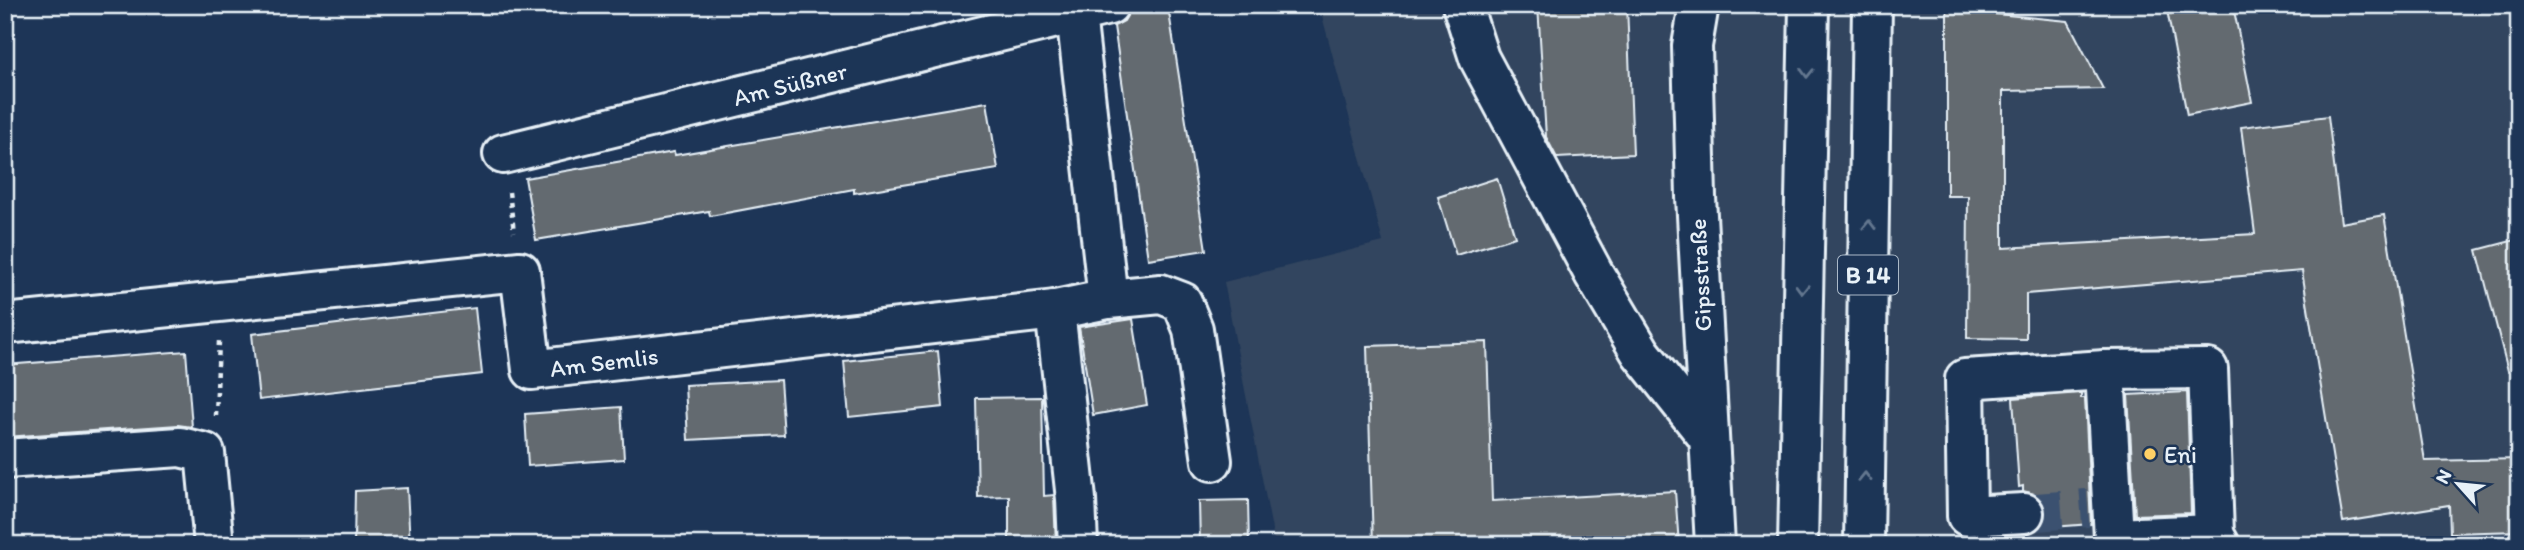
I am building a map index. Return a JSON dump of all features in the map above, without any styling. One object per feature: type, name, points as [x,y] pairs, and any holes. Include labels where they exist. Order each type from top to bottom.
[{"type":"main road","points":[[1462,5],[1479,58],[1594,274],[1642,353],[1709,437]]},
{"type":"main road","name":"Gipsstraße","points":[[1699,5],[1692,46],[1715,545]]},
{"type":"main road","name":"B 14","points":[[1798,545],[1809,5]]},
{"type":"main road","name":"B 14","points":[[1864,545],[1872,5]]},
{"type":"main road","name":"Am Süßner","points":[[503,153],[1093,10],[1108,299]]},
{"type":"main road","points":[[5,324],[520,271]]},
{"type":"main road","name":"Am Semlis","points":[[520,271],[532,370],[1055,310]]},
{"type":"main road","points":[[1078,545],[1076,499],[1055,310],[1108,299],[1161,294],[1182,302],[1193,329],[1213,461]]},
{"type":"main road","points":[[2024,513],[1967,516],[1965,379],[2105,370],[2208,369],[2217,539],[2106,525],[2105,370]]},
{"type":"main road","points":[[5,459],[180,447],[205,453],[214,545]]},
{"type":"path","points":[[503,153],[520,271]]},
{"type":"path","points":[[205,453],[216,425],[220,301]]},
{"type":"shaded area","points":[[1319,5],[2519,5],[2519,545],[1275,545],[1224,282],[1383,242]]},
{"type":"building","points":[[1538,5],[1627,5],[1633,154],[1557,158],[1546,137]]},
{"type":"building","points":[[2166,5],[2233,5],[2252,102],[2187,115]]},
{"type":"building","points":[[1168,6],[1206,250],[1148,259],[1114,26],[1124,21],[1129,12]]},
{"type":"building","points":[[1947,9],[2068,21],[2103,89],[2003,91],[2003,248],[2255,234],[2241,127],[2328,116],[2341,223],[2384,215],[2425,461],[2519,459],[2519,531],[2450,533],[2449,505],[2343,522],[2302,271],[2026,294],[2026,339],[1967,338],[1968,196],[1947,196]]},
{"type":"building","points":[[987,102],[998,169],[854,193],[854,189],[710,216],[709,211],[536,240],[525,178]]},
{"type":"building","points":[[1497,178],[1515,237],[1456,255],[1438,197]]},
{"type":"building","points":[[2519,239],[2519,370],[2508,371],[2477,250]]},
{"type":"building","points":[[475,308],[482,374],[259,400],[252,334]]},
{"type":"building","points":[[1133,319],[1147,405],[1093,415],[1079,327]]},
{"type":"building","points":[[1487,342],[1492,501],[1675,491],[1679,545],[1373,545],[1367,346]]},
{"type":"building","points":[[186,351],[192,427],[178,425],[5,437],[5,365]]},
{"type":"building","points":[[938,351],[943,407],[849,417],[844,361]]},
{"type":"building","points":[[780,380],[784,435],[688,440],[685,385]]},
{"type":"building","points":[[2187,392],[2191,513],[2135,515],[2128,395]]},
{"type":"building","points":[[2081,393],[2081,398],[2085,398],[2091,524],[2039,528],[2046,513],[2043,502],[2034,494],[2023,491],[2023,486],[2019,487],[2013,398]]},
{"type":"building","points":[[1042,397],[1044,496],[1054,495],[1056,545],[1009,545],[1009,496],[978,497],[976,398]]},
{"type":"building","points":[[621,407],[624,459],[528,466],[525,414]]},
{"type":"building","points":[[407,488],[410,545],[354,545],[355,491]]},
{"type":"building","points":[[1248,500],[1249,545],[1200,545],[1199,501]]},
{"type":"tunnel","points":[[2024,513],[2088,508]]},
{"type":"place","name":"Eni","points":[[2150,454]]}]
